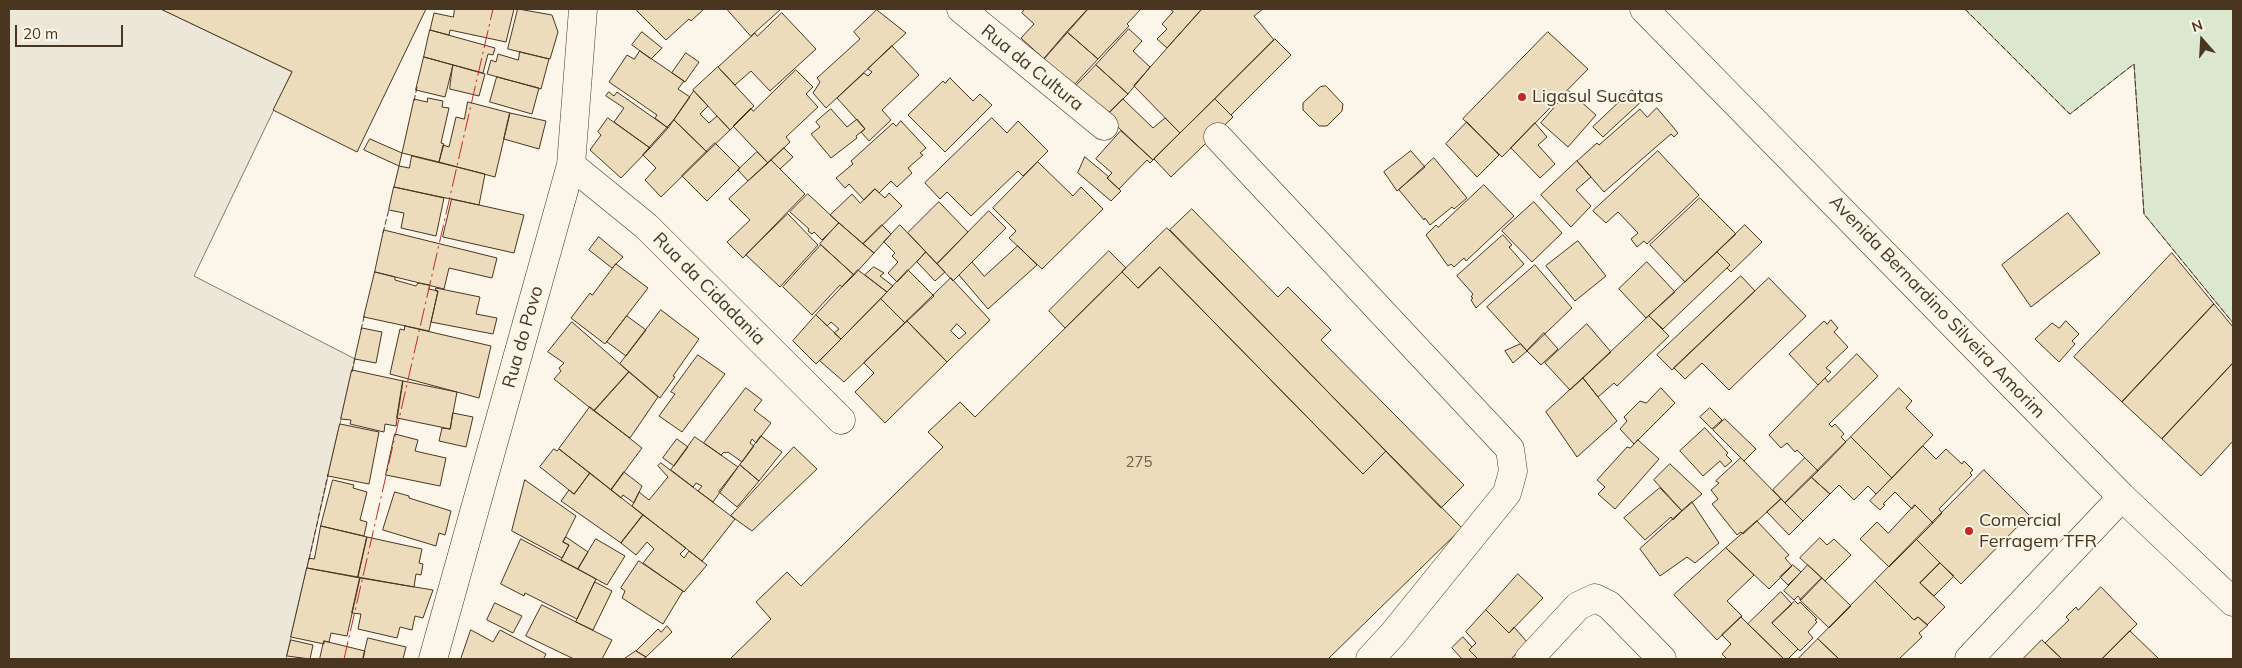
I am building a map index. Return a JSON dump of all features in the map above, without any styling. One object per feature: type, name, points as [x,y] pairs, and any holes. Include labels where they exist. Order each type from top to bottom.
[{"type":"street","name":"Rua do Povo","points":[[433,659],[571,165],[583,9]]},
{"type":"street","name":"Rua da Cultura","points":[[961,9],[1104,126]]},
{"type":"street","name":"Avenida Bernardino Silveira Amorim","points":[[1644,9],[2122,497],[2233,602]]},
{"type":"street","points":[[1218,138],[1510,449],[1513,471],[1507,493],[1393,634],[1370,659]]},
{"type":"street","name":"Rua da Cidadania","points":[[571,165],[646,226],[841,420]]},
{"type":"street","points":[[1969,659],[2122,497]]},
{"type":"street","points":[[1529,659],[1578,606],[1596,598],[1609,605],[1662,659]]},
{"type":"green space","points":[[1965,9],[2233,9],[2233,323],[2144,214],[2134,64],[2070,114]]},
{"type":"shaded area","points":[[9,9],[161,9],[292,72],[194,276],[355,359],[286,659],[9,659]]},
{"type":"building","points":[[161,9],[426,9],[357,152],[273,110],[292,72]]},
{"type":"building","points":[[455,9],[514,9],[506,42],[450,30],[449,35],[430,30],[434,13],[453,17]]},
{"type":"building","points":[[518,9],[552,15],[558,32],[550,59],[508,49]]},
{"type":"building","points":[[639,9],[704,9],[691,21],[689,19],[666,40],[637,11]]},
{"type":"building","points":[[727,9],[781,9],[751,36]]},
{"type":"building","points":[[1025,9],[1088,9],[1044,59],[1021,38],[1034,24],[1022,13]]},
{"type":"building","points":[[1088,9],[1141,9],[1127,24],[1129,26],[1098,59],[1067,32]]},
{"type":"building","points":[[1170,9],[1202,9],[1167,48],[1157,39],[1167,29],[1162,24],[1173,12]]},
{"type":"building","points":[[1202,9],[1263,9],[1254,16],[1274,40],[1180,133],[1134,86]]},
{"type":"building","points":[[877,10],[906,33],[826,108],[813,93],[820,82],[817,78],[860,39],[854,32]]},
{"type":"building","points":[[782,13],[816,49],[770,91],[751,71],[735,85],[718,67],[755,33],[757,36]]},
{"type":"building","points":[[1129,29],[1142,41],[1133,51],[1150,67],[1128,94],[1096,65]]},
{"type":"building","points":[[430,30],[495,48],[493,55],[488,54],[483,73],[424,57]]},
{"type":"building","points":[[642,32],[662,48],[651,59],[632,45]]},
{"type":"building","points":[[1067,32],[1098,59],[1073,86],[1044,59]]},
{"type":"building","name":"Ligasul Sucatas","points":[[1548,32],[1588,69],[1502,157],[1463,119]]},
{"type":"building","points":[[1275,39],[1291,55],[1231,115],[1215,99]]},
{"type":"building","points":[[892,46],[919,75],[882,110],[891,120],[869,141],[861,132],[865,129],[837,98],[864,73],[868,76],[872,72],[868,69]]},
{"type":"building","points":[[640,51],[684,81],[678,89],[690,97],[668,128],[655,118],[657,115],[609,82],[627,55],[634,59]]},
{"type":"building","points":[[520,52],[549,59],[541,89],[487,74],[491,60],[496,62],[498,54],[518,60]]},
{"type":"building","points":[[686,53],[699,62],[685,82],[672,73]]},
{"type":"building","points":[[424,57],[453,65],[445,97],[416,90]]},
{"type":"building","points":[[453,65],[485,74],[479,96],[450,89]]},
{"type":"building","points":[[1096,65],[1128,94],[1106,116],[1075,87]]},
{"type":"building","points":[[718,67],[754,106],[730,130],[693,90]]},
{"type":"building","points":[[796,70],[813,87],[806,94],[818,107],[786,137],[790,142],[768,163],[733,126],[751,108],[753,111]]},
{"type":"building","points":[[497,77],[539,88],[532,114],[490,102]]},
{"type":"building","points":[[950,78],[973,101],[980,94],[992,105],[945,152],[908,115],[943,81],[945,83]]},
{"type":"building","points":[[1326,86],[1343,104],[1342,111],[1327,126],[1319,126],[1303,110],[1303,103],[1320,87]]},
{"type":"building","points":[[1632,90],[1643,100],[1603,137],[1593,127]]},
{"type":"building","points":[[694,91],[708,106],[700,114],[709,123],[717,116],[730,130],[707,152],[674,120]]},
{"type":"building","points":[[1569,91],[1596,115],[1568,147],[1541,123]]},
{"type":"building","points":[[609,92],[614,96],[617,92],[668,128],[650,148],[614,122],[624,108],[606,96]]},
{"type":"building","points":[[428,98],[443,101],[442,107],[449,108],[441,143],[444,144],[439,162],[402,153],[414,99],[427,102]]},
{"type":"building","points":[[1123,99],[1153,128],[1165,118],[1180,133],[1153,160],[1106,116]]},
{"type":"building","points":[[1215,99],[1233,117],[1171,177],[1154,159]]},
{"type":"building","points":[[468,102],[510,113],[495,177],[439,162],[443,145],[449,147],[456,117],[464,119]]},
{"type":"building","points":[[1657,108],[1678,133],[1674,137],[1671,134],[1604,192],[1577,161],[1597,143],[1599,145],[1640,109],[1647,117]]},
{"type":"building","points":[[831,109],[847,127],[857,119],[865,129],[856,136],[857,138],[831,158],[811,134],[820,127],[816,122]]},
{"type":"building","points":[[510,113],[546,121],[539,149],[504,139]]},
{"type":"building","points":[[608,118],[650,148],[621,178],[590,150],[601,135],[598,132]]},
{"type":"building","points":[[992,118],[1007,133],[1018,121],[1048,151],[1023,176],[1018,171],[971,216],[947,192],[940,199],[925,183]]},
{"type":"building","points":[[674,120],[707,152],[661,197],[645,180],[656,168],[643,155]]},
{"type":"building","points":[[901,121],[926,148],[920,153],[923,155],[908,168],[912,173],[897,187],[891,181],[879,193],[875,189],[864,200],[849,184],[845,188],[836,178],[853,164],[851,161],[893,123],[896,126]]},
{"type":"building","points":[[1467,122],[1499,155],[1477,177],[1446,144]]},
{"type":"building","points":[[1535,123],[1547,137],[1538,145],[1555,164],[1540,178],[1511,148]]},
{"type":"building","points":[[1121,131],[1153,160],[1150,163],[1147,160],[1119,189],[1107,178],[1112,173],[1096,159]]},
{"type":"building","points":[[370,139],[402,153],[399,166],[364,150]]},
{"type":"building","points":[[715,143],[740,168],[707,201],[682,176]]},
{"type":"building","points":[[784,148],[793,157],[780,169],[771,160]]},
{"type":"building","points":[[1411,151],[1425,167],[1397,191],[1384,172]]},
{"type":"building","points":[[1658,151],[1699,195],[1647,244],[1644,241],[1637,247],[1631,239],[1638,233],[1618,212],[1606,223],[1593,211]]},
{"type":"building","points":[[757,152],[768,163],[748,181],[738,170]]},
{"type":"building","points":[[412,156],[485,174],[479,205],[394,187],[399,166],[409,168]]},
{"type":"building","points":[[1085,157],[1109,177],[1107,178],[1121,191],[1111,201],[1078,173]]},
{"type":"building","points":[[1434,158],[1467,198],[1454,209],[1452,207],[1430,225],[1399,190]]},
{"type":"building","points":[[771,160],[805,194],[743,258],[727,242],[750,220],[729,199]]},
{"type":"building","points":[[1577,161],[1591,177],[1576,190],[1591,206],[1571,227],[1541,195]]},
{"type":"building","points":[[1038,162],[1073,196],[1081,187],[1103,209],[1042,269],[1009,238],[1016,231],[993,208]]},
{"type":"building","points":[[1484,185],[1514,216],[1466,261],[1464,258],[1454,267],[1451,264],[1448,266],[1426,235],[1436,225],[1438,227]]},
{"type":"building","points":[[394,187],[444,198],[436,236],[401,228],[404,213],[389,210]]},
{"type":"building","points":[[875,189],[885,198],[889,193],[902,206],[863,244],[830,215],[852,194],[860,203]]},
{"type":"building","points":[[808,194],[839,223],[822,240],[814,232],[812,234],[808,231],[809,229],[790,212]]},
{"type":"building","points":[[1700,198],[1736,234],[1685,282],[1650,245]]},
{"type":"building","points":[[452,199],[524,215],[514,253],[443,237]]},
{"type":"building","points":[[939,202],[968,232],[937,264],[908,233]]},
{"type":"building","points":[[1534,202],[1562,233],[1532,262],[1502,231]]},
{"type":"building","points":[[1192,209],[1278,297],[1288,287],[1331,330],[1321,340],[1464,485],[1441,508],[1170,230]]},
{"type":"building","points":[[989,211],[1006,228],[953,281],[937,264]]},
{"type":"building","points":[[2068,213],[2100,253],[2031,307],[2002,265]]},
{"type":"building","points":[[788,214],[818,245],[780,287],[746,255]]},
{"type":"building","points":[[839,223],[874,253],[854,275],[820,244]]},
{"type":"building","points":[[882,225],[891,234],[874,253],[863,244]]},
{"type":"building","points":[[900,225],[926,252],[897,282],[888,273],[898,262],[892,256],[895,253],[884,242]]},
{"type":"building","points":[[1745,225],[1762,242],[1731,272],[1727,268],[1730,265],[1717,252]]},
{"type":"building","points":[[1167,228],[1386,451],[1363,474],[1160,267],[1138,288],[1122,272]]},
{"type":"building","points":[[384,230],[497,258],[492,278],[449,268],[444,289],[375,272]]},
{"type":"building","points":[[1503,235],[1512,245],[1509,247],[1524,264],[1476,308],[1471,300],[1473,294],[1457,276]]},
{"type":"building","points":[[599,237],[623,257],[612,268],[589,250]]},
{"type":"building","points":[[1578,241],[1606,276],[1575,301],[1546,266]]},
{"type":"building","points":[[821,245],[854,275],[842,287],[840,285],[812,315],[783,287]]},
{"type":"building","points":[[1018,246],[1037,265],[988,309],[959,275],[972,262],[984,276]]},
{"type":"building","points":[[1109,251],[1126,268],[1065,328],[1049,311]]},
{"type":"building","points":[[926,252],[945,272],[935,281],[917,262]]},
{"type":"building","points":[[1717,252],[1730,265],[1663,329],[1649,316]]},
{"type":"building","points":[[2172,253],[2214,304],[2122,402],[2074,357]]},
{"type":"building","points":[[1647,262],[1675,292],[1646,318],[1619,289]]},
{"type":"building","points":[[616,264],[648,288],[605,344],[571,318]]},
{"type":"building","points":[[1535,265],[1572,308],[1527,351],[1487,307]]},
{"type":"building","points":[[874,267],[884,273],[880,276],[893,286],[887,292],[865,275]]},
{"type":"building","points":[[1160,267],[1363,474],[1386,451],[1462,528],[1328,659],[730,659],[771,619],[756,602],[787,572],[801,586],[943,447],[928,432],[960,402],[975,417],[1122,272],[1138,288]]},
{"type":"building","points":[[858,270],[887,292],[841,339],[834,333],[839,329],[831,322],[827,326],[816,315]]},
{"type":"building","points":[[908,270],[934,296],[905,323],[881,299]]},
{"type":"building","points":[[375,272],[395,277],[395,280],[416,286],[418,283],[430,285],[429,289],[438,291],[429,331],[364,317]]},
{"type":"building","points":[[1741,276],[1755,291],[1672,370],[1657,355]]},
{"type":"building","points":[[951,278],[990,320],[947,362],[907,321]],"holes":[[[957,324],[966,333],[959,339],[951,331]]]},
{"type":"building","points":[[1769,278],[1806,316],[1729,390],[1702,363],[1685,379],[1674,368]]},
{"type":"building","points":[[436,288],[480,297],[476,314],[497,318],[493,334],[431,322],[438,291],[436,291]]},
{"type":"building","points":[[881,299],[905,323],[844,382],[820,361]]},
{"type":"building","points":[[2214,304],[2233,327],[2233,363],[2162,439],[2122,402]]},
{"type":"building","points":[[661,310],[699,339],[660,398],[620,364]]},
{"type":"building","points":[[816,315],[841,339],[816,364],[793,341]]},
{"type":"building","points":[[627,316],[646,330],[626,356],[607,342]]},
{"type":"building","points":[[1649,316],[1669,336],[1617,386],[1614,383],[1598,397],[1583,378]]},
{"type":"building","points":[[1831,320],[1838,328],[1834,332],[1848,347],[1826,368],[1831,372],[1818,385],[1789,354],[1824,321],[1827,324]]},
{"type":"building","points":[[907,321],[947,362],[885,423],[855,392],[874,373],[864,363]]},
{"type":"building","points":[[2066,321],[2079,334],[2072,341],[2075,344],[2059,362],[2035,339],[2052,323],[2059,328]]},
{"type":"building","points":[[572,322],[629,372],[594,411],[554,379],[561,371],[559,368],[564,363],[548,352]]},
{"type":"building","points":[[1587,324],[1611,352],[1570,390],[1545,363]]},
{"type":"building","points":[[405,326],[491,346],[479,398],[390,374],[400,329],[404,330]]},
{"type":"building","points":[[362,328],[382,332],[376,363],[355,359]]},
{"type":"building","points":[[1544,333],[1558,349],[1541,365],[1527,351]]},
{"type":"building","points":[[1521,344],[1527,351],[1513,363],[1505,351]]},
{"type":"building","points":[[1857,354],[1878,376],[1829,424],[1832,427],[1835,424],[1844,434],[1841,437],[1846,442],[1818,471],[1797,450],[1795,452],[1787,443],[1781,448],[1769,435],[1825,378],[1828,382]]},
{"type":"building","points":[[698,355],[725,374],[682,432],[659,416],[675,394],[671,392]]},
{"type":"building","points":[[2233,363],[2233,441],[2201,476],[2162,439]]},
{"type":"building","points":[[352,370],[403,381],[396,426],[385,424],[384,432],[350,424],[351,420],[341,419]]},
{"type":"building","points":[[629,372],[658,397],[630,438],[594,411]]},
{"type":"building","points":[[1583,378],[1617,421],[1577,457],[1546,412]]},
{"type":"building","points":[[403,381],[457,392],[450,429],[397,418]]},
{"type":"building","points":[[746,388],[762,400],[754,410],[771,423],[756,443],[752,439],[750,443],[754,446],[742,462],[728,452],[724,452],[721,455],[704,443]]},
{"type":"building","points":[[1661,388],[1675,403],[1634,444],[1620,429],[1627,421],[1624,417],[1640,401],[1646,403]]},
{"type":"building","points":[[1899,388],[1912,401],[1906,408],[1933,435],[1892,478],[1851,437]]},
{"type":"building","points":[[590,407],[642,448],[611,490],[559,449]]},
{"type":"building","points":[[1710,408],[1722,420],[1712,429],[1700,417]]},
{"type":"building","points":[[453,413],[473,417],[466,447],[439,441],[442,428],[450,429]]},
{"type":"building","points":[[1725,419],[1756,449],[1744,461],[1713,430]]},
{"type":"building","points":[[340,424],[379,432],[369,484],[328,476]]},
{"type":"building","points":[[1705,428],[1728,453],[1726,455],[1732,461],[1725,467],[1720,461],[1703,476],[1680,451]]},
{"type":"building","points":[[395,434],[418,440],[415,451],[446,458],[440,486],[386,475]]},
{"type":"building","points":[[761,436],[782,452],[759,481],[740,465]]},
{"type":"building","points":[[695,437],[738,467],[713,502],[698,491],[702,486],[696,483],[693,487],[671,470]]},
{"type":"building","points":[[1851,437],[1892,478],[1876,494],[1868,486],[1854,500],[1839,485],[1830,494],[1811,477]]},
{"type":"building","points":[[677,439],[688,447],[674,466],[663,458]]},
{"type":"building","points":[[1638,440],[1659,459],[1615,509],[1598,494],[1605,487],[1597,480],[1627,447],[1630,448]]},
{"type":"building","points":[[1923,446],[1936,459],[1946,449],[1962,464],[1964,461],[1973,470],[1970,473],[1972,475],[1939,509],[1942,513],[1933,523],[1915,505],[1912,509],[1895,492],[1883,504],[1885,505],[1880,510],[1870,501]]},
{"type":"building","points":[[794,447],[817,469],[752,531],[731,516]]},
{"type":"building","points":[[554,449],[557,451],[559,449],[590,473],[574,494],[540,467]]},
{"type":"building","points":[[1741,458],[1781,499],[1743,534],[1741,532],[1737,535],[1712,504],[1718,499],[1711,490],[1719,483],[1716,481]]},
{"type":"building","points":[[1805,458],[1818,471],[1785,503],[1773,490]]},
{"type":"building","points":[[661,463],[735,519],[702,561],[632,506],[639,492],[649,500],[668,477],[658,466]]},
{"type":"building","points":[[1670,464],[1702,494],[1682,511],[1654,480]]},
{"type":"building","points":[[740,465],[759,481],[737,507],[719,492]]},
{"type":"building","name":"Comercial Ferragem TFR","points":[[1984,470],[2029,515],[1961,584],[1916,539]]},
{"type":"building","points":[[624,472],[642,486],[634,503],[623,495],[621,498],[611,490]]},
{"type":"building","points":[[590,473],[643,515],[621,543],[561,501],[569,490],[574,494]]},
{"type":"building","points":[[1811,477],[1830,494],[1803,521],[1785,503]]},
{"type":"building","points":[[333,480],[354,485],[353,488],[367,492],[360,520],[367,522],[364,536],[321,526]]},
{"type":"building","points":[[525,480],[576,516],[563,542],[569,545],[562,558],[512,531]]},
{"type":"building","points":[[1660,488],[1682,511],[1673,520],[1671,517],[1645,540],[1624,518]]},
{"type":"building","points":[[395,492],[451,511],[445,535],[439,533],[436,546],[383,530]]},
{"type":"building","points":[[1781,499],[1803,521],[1789,535],[1767,512]]},
{"type":"building","points":[[1692,502],[1719,543],[1695,563],[1687,557],[1660,576],[1640,549]]},
{"type":"building","points":[[1915,505],[1933,523],[1889,567],[1860,539],[1877,522],[1888,533]]},
{"type":"building","points":[[643,515],[686,548],[680,554],[684,558],[689,551],[707,565],[684,592],[643,563],[654,549],[647,542],[636,555],[621,543]]},
{"type":"building","points":[[1757,521],[1789,555],[1785,558],[1792,566],[1769,589],[1726,548]]},
{"type":"building","points":[[321,526],[367,537],[358,577],[307,568],[309,558],[314,559]]},
{"type":"building","points":[[367,537],[422,549],[419,563],[423,564],[421,575],[416,574],[414,587],[358,577]]},
{"type":"building","points":[[566,537],[588,552],[578,569],[561,560],[569,545],[563,542]]},
{"type":"building","points":[[1820,538],[1827,545],[1834,539],[1851,555],[1825,581],[1800,558]]},
{"type":"building","points":[[521,539],[596,579],[577,619],[525,593],[524,596],[501,584]]},
{"type":"building","points":[[596,539],[625,556],[607,585],[578,569]]},
{"type":"building","points":[[1916,539],[1940,563],[1920,583],[1945,607],[1927,625],[1918,617],[1914,620],[1875,581]]},
{"type":"building","points":[[1726,548],[1754,575],[1727,601],[1742,616],[1717,640],[1674,595]]},
{"type":"building","points":[[639,561],[683,591],[663,624],[622,598],[625,591],[621,588]]},
{"type":"building","points":[[1940,563],[1954,576],[1934,596],[1920,583]]},
{"type":"building","points":[[1793,565],[1801,572],[1788,585],[1780,577]]},
{"type":"building","points":[[1808,565],[1822,578],[1801,600],[1798,596],[1794,600],[1784,591]]},
{"type":"building","points":[[307,568],[360,578],[347,636],[331,633],[329,642],[324,641],[324,644],[291,637]]},
{"type":"building","points":[[1518,574],[1543,598],[1509,633],[1486,610]]},
{"type":"building","points":[[360,578],[433,590],[423,618],[415,616],[412,630],[400,627],[397,638],[358,629],[361,614],[352,613]]},
{"type":"building","points":[[1822,578],[1851,606],[1829,628],[1800,600]]},
{"type":"building","points":[[1875,581],[1914,620],[1918,617],[1928,625],[1919,633],[1922,637],[1899,659],[1839,659],[1818,639]]},
{"type":"building","points":[[595,582],[612,591],[593,630],[576,622]]},
{"type":"building","points":[[2101,587],[2137,624],[2102,659],[2062,659],[2045,643],[2069,620],[2066,617],[2076,607],[2078,610]]},
{"type":"building","points":[[1781,592],[1792,604],[1772,623],[1798,649],[1788,659],[1784,659],[1748,624]]},
{"type":"building","points":[[1795,601],[1798,604],[1800,602],[1817,619],[1815,620],[1817,622],[1808,632],[1813,638],[1800,651],[1772,623]]},
{"type":"building","points":[[495,603],[522,616],[513,633],[487,620]]},
{"type":"building","points":[[542,605],[612,640],[602,659],[574,659],[526,636]]},
{"type":"building","points":[[1486,610],[1509,633],[1514,627],[1527,642],[1511,659],[1478,659],[1469,650],[1476,643],[1466,632]]},
{"type":"building","points":[[1741,617],[1784,659],[1727,659],[1722,654],[1731,644],[1722,635]]},
{"type":"building","points":[[667,626],[672,632],[646,657],[636,651],[658,629],[661,632]]},
{"type":"building","points":[[471,630],[493,642],[500,630],[546,654],[545,659],[461,659]]},
{"type":"building","points":[[2130,631],[2159,659],[2102,659]]},
{"type":"building","points":[[1463,637],[1472,647],[1469,650],[1478,659],[1462,659],[1452,648]]},
{"type":"building","points":[[368,638],[406,647],[403,659],[363,659]]},
{"type":"building","points":[[1818,639],[1839,659],[1798,659]]},
{"type":"building","points":[[291,640],[313,645],[310,659],[287,656]]},
{"type":"building","points":[[2042,640],[2045,643],[2062,659],[2023,659]]},
{"type":"building","points":[[324,641],[365,651],[363,659],[320,659]]},
{"type":"building","points":[[636,651],[646,657],[643,659],[624,659]]},
{"type":"fence","points":[[1965,9],[2070,114],[2134,64],[2144,214],[2233,323]]},
{"type":"fence","points":[[414,101],[417,87]]},
{"type":"fence","points":[[383,233],[389,209]]},
{"type":"fence","points":[[361,330],[365,313]]},
{"type":"fence","points":[[352,372],[355,357]]},
{"type":"fence","points":[[309,560],[328,474]]},
{"type":"power","points":[[344,659],[493,9]]},
{"type":"place","name":"Ligasul Sucatas","points":[[1522,97]]},
{"type":"place","name":"Comercial Ferragem TFR","points":[[1969,531]]}]
